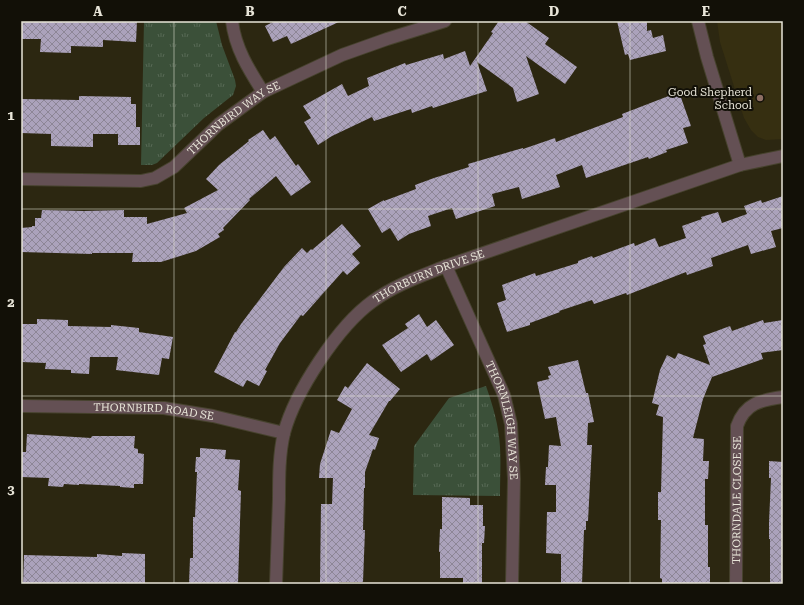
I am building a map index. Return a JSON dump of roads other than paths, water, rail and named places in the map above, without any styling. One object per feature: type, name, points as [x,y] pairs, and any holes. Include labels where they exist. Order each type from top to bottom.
[{"type":"street","points":[[232,21],[233,31],[242,59],[262,92]]},
{"type":"street","name":"THORNBIRD WAY SE","points":[[21,179],[141,181],[155,178],[174,167],[219,124],[262,92],[342,55],[445,21]]},
{"type":"street","points":[[698,21],[740,165]]},
{"type":"street","name":"THORBURN DRIVE SE","points":[[276,584],[280,463],[284,433],[296,400],[331,344],[350,322],[372,301],[406,282],[446,266],[740,165],[783,156]]},
{"type":"street","name":"THORNLEIGH WAY SE","points":[[446,266],[504,395],[511,424],[514,452],[512,584]]},
{"type":"street","name":"THORNDALE CLOSE SE","points":[[736,584],[737,426],[741,415],[754,404],[783,396]]},
{"type":"street","name":"THORNBIRD ROAD SE","points":[[21,406],[164,408],[213,416],[284,433]]},
{"type":"place","name":"Good Shepherd School","points":[[760,98]]}]
